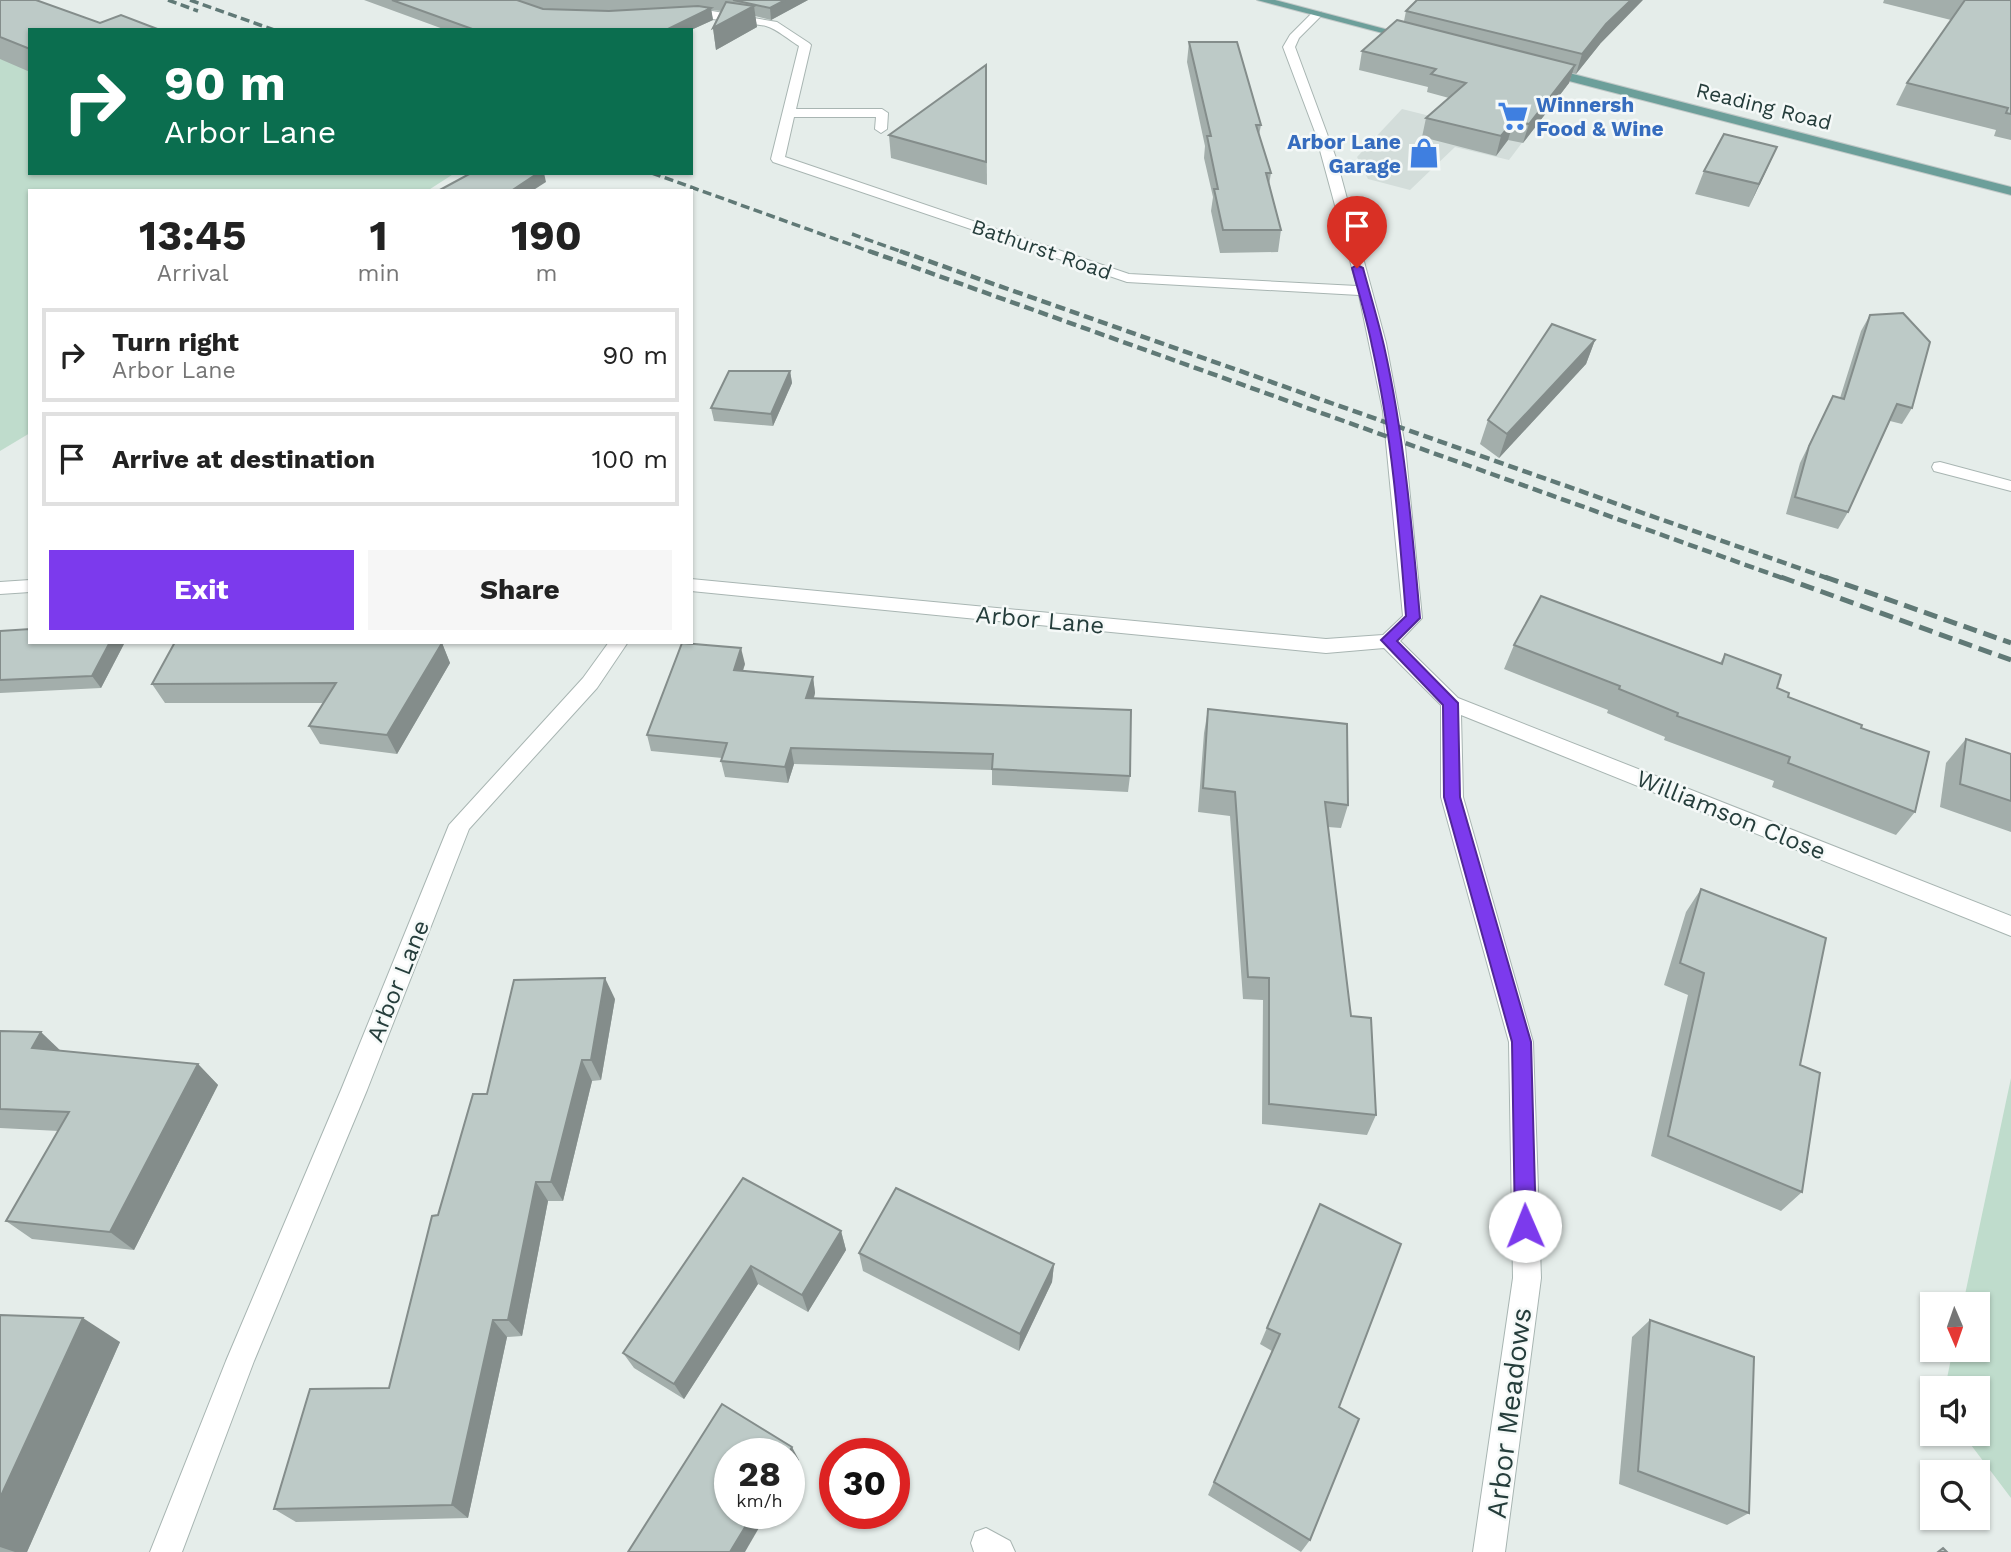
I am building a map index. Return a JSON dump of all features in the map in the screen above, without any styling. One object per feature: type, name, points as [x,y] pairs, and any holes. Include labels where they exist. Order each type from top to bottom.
[{"type":"main road","points":[[1262,0],[1426,41]]},
{"type":"main road","name":"Reading Road","points":[[1524,66],[2011,191]]},
{"type":"street","name":"Bathurst Road","points":[[674,13],[700,12],[773,24],[805,45],[791,114],[778,159],[1128,278],[1363,291]]},
{"type":"street","points":[[1317,13],[1294,37],[1289,47],[1320,130],[1378,345],[1390,406],[1404,514],[1413,618],[1388,640],[1451,703]]},
{"type":"street","points":[[881,129],[883,98]]},
{"type":"street","points":[[791,114],[882,113]]},
{"type":"street","points":[[1940,467],[2011,486]]},
{"type":"street","name":"Arbor Lane","points":[[693,585],[1326,646],[1388,640]]},
{"type":"street","points":[[0,589],[28,586]]},
{"type":"street","name":"Arbor Lane","points":[[166,1552],[240,1361],[354,1090],[460,825],[590,683],[618,644]]},
{"type":"street","name":"Williamson Close","points":[[1451,703],[2011,926]]},
{"type":"street","name":"Arbor Meadows","points":[[1451,703],[1452,797],[1521,1042],[1527,1279],[1492,1551]]},
{"type":"shaded area","points":[[1558,95],[1509,160],[1455,147],[1410,190],[1368,179],[1357,157],[1402,109],[1470,126]]},
{"type":"green space","points":[[28,38],[28,175],[452,175],[430,189],[28,189],[28,434],[0,451],[0,47]]},
{"type":"green space","points":[[2011,1078],[2011,1498],[1990,1470],[1990,1460],[1982,1460],[1972,1446],[1990,1446],[1990,1376],[1947,1376],[1950,1362],[1990,1362],[1990,1292],[1966,1292]]},
{"type":"building","points":[[0,0],[36,0],[100,23],[121,15],[155,28],[28,28],[28,48],[0,37]]},
{"type":"building","points":[[392,0],[517,0],[543,9],[609,11],[698,6],[711,8],[670,28],[469,28]]},
{"type":"building","points":[[733,0],[785,0],[770,8]]},
{"type":"building","points":[[1417,0],[1631,0],[1606,24],[1582,54],[1406,11]]},
{"type":"building","points":[[1965,0],[2011,0],[2011,114],[2006,113],[2008,108],[1907,83]]},
{"type":"building","points":[[726,2],[754,6],[713,28]]},
{"type":"building","points":[[1397,20],[1575,65],[1529,124],[1514,120],[1501,136],[1426,118],[1466,83],[1431,74],[1436,69],[1362,51]]},
{"type":"building","points":[[1189,42],[1237,42],[1261,125],[1256,125],[1271,173],[1266,173],[1281,230],[1223,230],[1207,136],[1211,136]]},
{"type":"building","points":[[986,65],[986,162],[889,135]]},
{"type":"building","points":[[1724,134],[1777,147],[1759,184],[1704,171]]},
{"type":"building","points":[[467,175],[535,175],[514,189],[442,189]]},
{"type":"building","points":[[1903,313],[1930,342],[1912,408],[1897,404],[1848,512],[1795,497],[1809,446],[1833,396],[1844,399],[1870,315]]},
{"type":"building","points":[[1552,324],[1595,340],[1507,434],[1488,420]]},
{"type":"building","points":[[729,371],[790,371],[771,414],[711,408]]},
{"type":"building","points":[[1541,596],[1722,664],[1725,654],[1781,675],[1777,688],[1789,693],[1788,697],[1862,725],[1861,728],[1929,752],[1915,812],[1788,763],[1790,757],[1677,716],[1678,713],[1619,689],[1620,686],[1514,645]]},
{"type":"building","points":[[28,629],[28,644],[109,644],[92,676],[0,680],[0,631]]},
{"type":"building","points":[[174,644],[441,644],[387,735],[309,726],[336,683],[152,684]]},
{"type":"building","points":[[682,644],[741,648],[734,670],[813,677],[806,698],[1131,710],[1130,776],[992,769],[993,754],[791,748],[785,767],[721,761],[727,743],[647,735]]},
{"type":"building","points":[[1208,709],[1347,724],[1348,805],[1325,802],[1351,1016],[1371,1018],[1376,1115],[1269,1104],[1269,978],[1248,977],[1235,792],[1203,788]]},
{"type":"building","points":[[1966,739],[2011,754],[2011,801],[1960,784]]},
{"type":"building","points":[[1701,889],[1826,938],[1800,1065],[1820,1073],[1802,1192],[1668,1136],[1704,973],[1680,963]]},
{"type":"building","points":[[605,978],[591,1060],[582,1060],[551,1182],[536,1182],[508,1320],[493,1320],[452,1505],[274,1509],[310,1389],[389,1388],[432,1216],[438,1215],[473,1094],[487,1094],[514,980]]},
{"type":"building","points":[[0,1031],[41,1032],[32,1048],[198,1064],[110,1232],[6,1221],[69,1112],[0,1109]]},
{"type":"building","points":[[743,1178],[841,1231],[802,1295],[751,1266],[674,1384],[623,1353]]},
{"type":"building","points":[[896,1188],[1054,1264],[1020,1334],[859,1253]]},
{"type":"building","points":[[1320,1204],[1401,1244],[1339,1407],[1359,1419],[1310,1540],[1214,1482],[1280,1334],[1267,1328]]},
{"type":"building","points":[[0,1315],[83,1318],[0,1498]]},
{"type":"building","points":[[1650,1320],[1754,1357],[1749,1513],[1638,1471]]},
{"type":"building","points":[[722,1404],[777,1438],[714,1438],[714,1529],[744,1529],[730,1552],[628,1552]]},
{"type":"railway","points":[[168,0],[198,11]]},
{"type":"railway","points":[[190,0],[268,28]]},
{"type":"railway","points":[[658,175],[874,253]]},
{"type":"railway","points":[[852,234],[905,253]]},
{"type":"railway","points":[[869,251],[1785,579]]},
{"type":"railway","points":[[900,251],[1830,579]]},
{"type":"railway","points":[[1781,577],[2011,660]]},
{"type":"railway","points":[[1825,577],[2011,643]]},
{"type":"place","name":"Winnersh Food & Wine","points":[[1513,116]]},
{"type":"place","name":"Arbor Lane Garage","points":[[1424,153]]},
{"type":"route","points":[[1357,268],[1378,345],[1390,406],[1411,592],[1413,618],[1388,640],[1451,703],[1452,797],[1521,1042],[1525,1226]]}]
